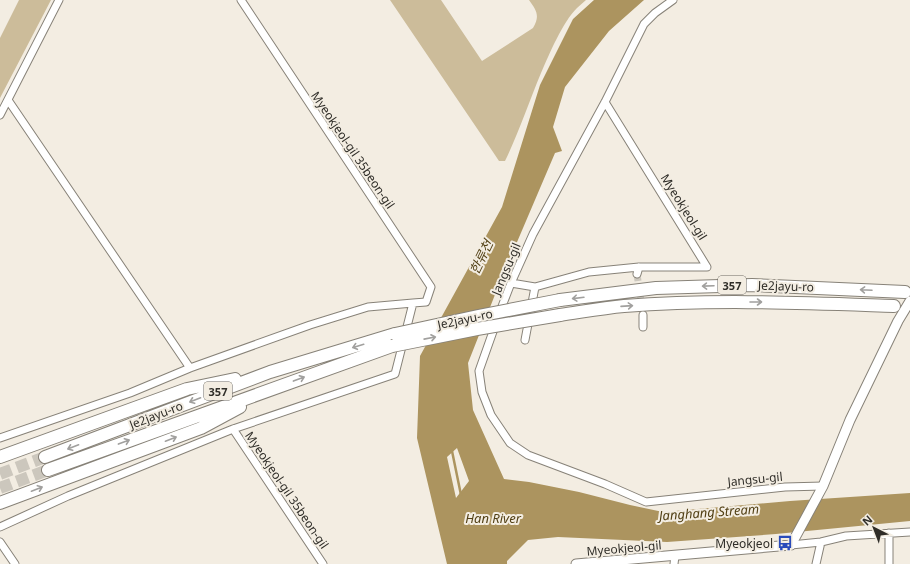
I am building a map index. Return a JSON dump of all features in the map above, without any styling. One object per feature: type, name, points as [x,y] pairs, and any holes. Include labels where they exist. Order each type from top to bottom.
[{"type":"highway","name":"Je2jayu-ro","points":[[45,458],[270,372],[394,340],[478,316],[560,300],[656,288],[752,285],[907,296]]},
{"type":"highway","name":"Je2jayu-ro","points":[[394,340],[477,329],[622,306],[767,302],[894,306]]},
{"type":"highway","points":[[48,470],[279,386],[394,340]]},
{"type":"highway","points":[[0,457],[187,389],[270,372]]},
{"type":"highway","points":[[0,503],[201,428],[279,386]]},
{"type":"street","points":[[0,115],[59,0]]},
{"type":"street","name":"Myeokjeol-gil 35beon-gil","points":[[241,0],[431,287],[426,302],[413,303]]},
{"type":"street","name":"Jangsu-gil","points":[[673,0],[655,13],[644,24],[605,102],[533,234],[511,283],[487,346],[479,371],[482,392],[491,415],[510,444],[528,455],[605,484],[646,502],[785,487],[822,487]]},
{"type":"street","points":[[8,100],[190,368]]},
{"type":"street","name":"Myeokjeol-gil","points":[[605,102],[707,267],[639,267]]},
{"type":"street","points":[[511,283],[535,287],[589,272],[639,267],[637,274]]},
{"type":"street","points":[[525,340],[535,287]]},
{"type":"street","points":[[792,545],[822,487],[850,420],[898,321],[907,296]]},
{"type":"street","points":[[0,438],[130,392],[190,368],[310,325],[368,307],[413,303],[394,374],[233,429],[68,496],[0,527]]},
{"type":"street","points":[[643,315],[643,327]]},
{"type":"street","name":"Myeokjeol-gil 35beon-gil","points":[[233,429],[323,564]]},
{"type":"street","points":[[792,545],[821,542],[846,536],[910,532]]},
{"type":"street","points":[[889,533],[889,564]]},
{"type":"street","points":[[0,542],[15,564]]},
{"type":"street","points":[[816,564],[821,542]]},
{"type":"street","name":"Myeokjeol-gil","points":[[576,564],[674,560],[792,545]]},
{"type":"shaded area","points":[[19,0],[51,0],[0,98],[0,38]]},
{"type":"shaded area","points":[[390,0],[441,0],[482,61],[533,28],[537,14],[529,0],[586,0],[577,8],[566,22],[557,39],[541,73],[505,161],[499,161]]},
{"type":"water","points":[[594,0],[644,0],[609,31],[565,87],[553,127],[562,151],[555,153],[500,282],[468,363],[473,410],[504,479],[529,482],[579,492],[663,512],[790,501],[910,493],[910,521],[776,534],[667,542],[558,537],[528,540],[507,561],[507,564],[447,564],[417,438],[420,356],[502,207],[540,85],[573,19]],"holes":[[[457,448],[469,481],[456,498],[447,457]]]},
{"type":"waterway","name":"한류천","points":[[452,451],[461,495]]},
{"type":"tunnel","points":[[637,274],[642,308]]},
{"type":"tunnel","points":[[0,474],[45,457]]},
{"type":"tunnel","points":[[0,488],[48,470]]},
{"type":"place","name":"Myeokjeol","points":[[785,543]]},
{"type":"water label","name":"Janghang Stream","points":[[709,512]]},
{"type":"water label","name":"Han River","points":[[493,518]]}]
